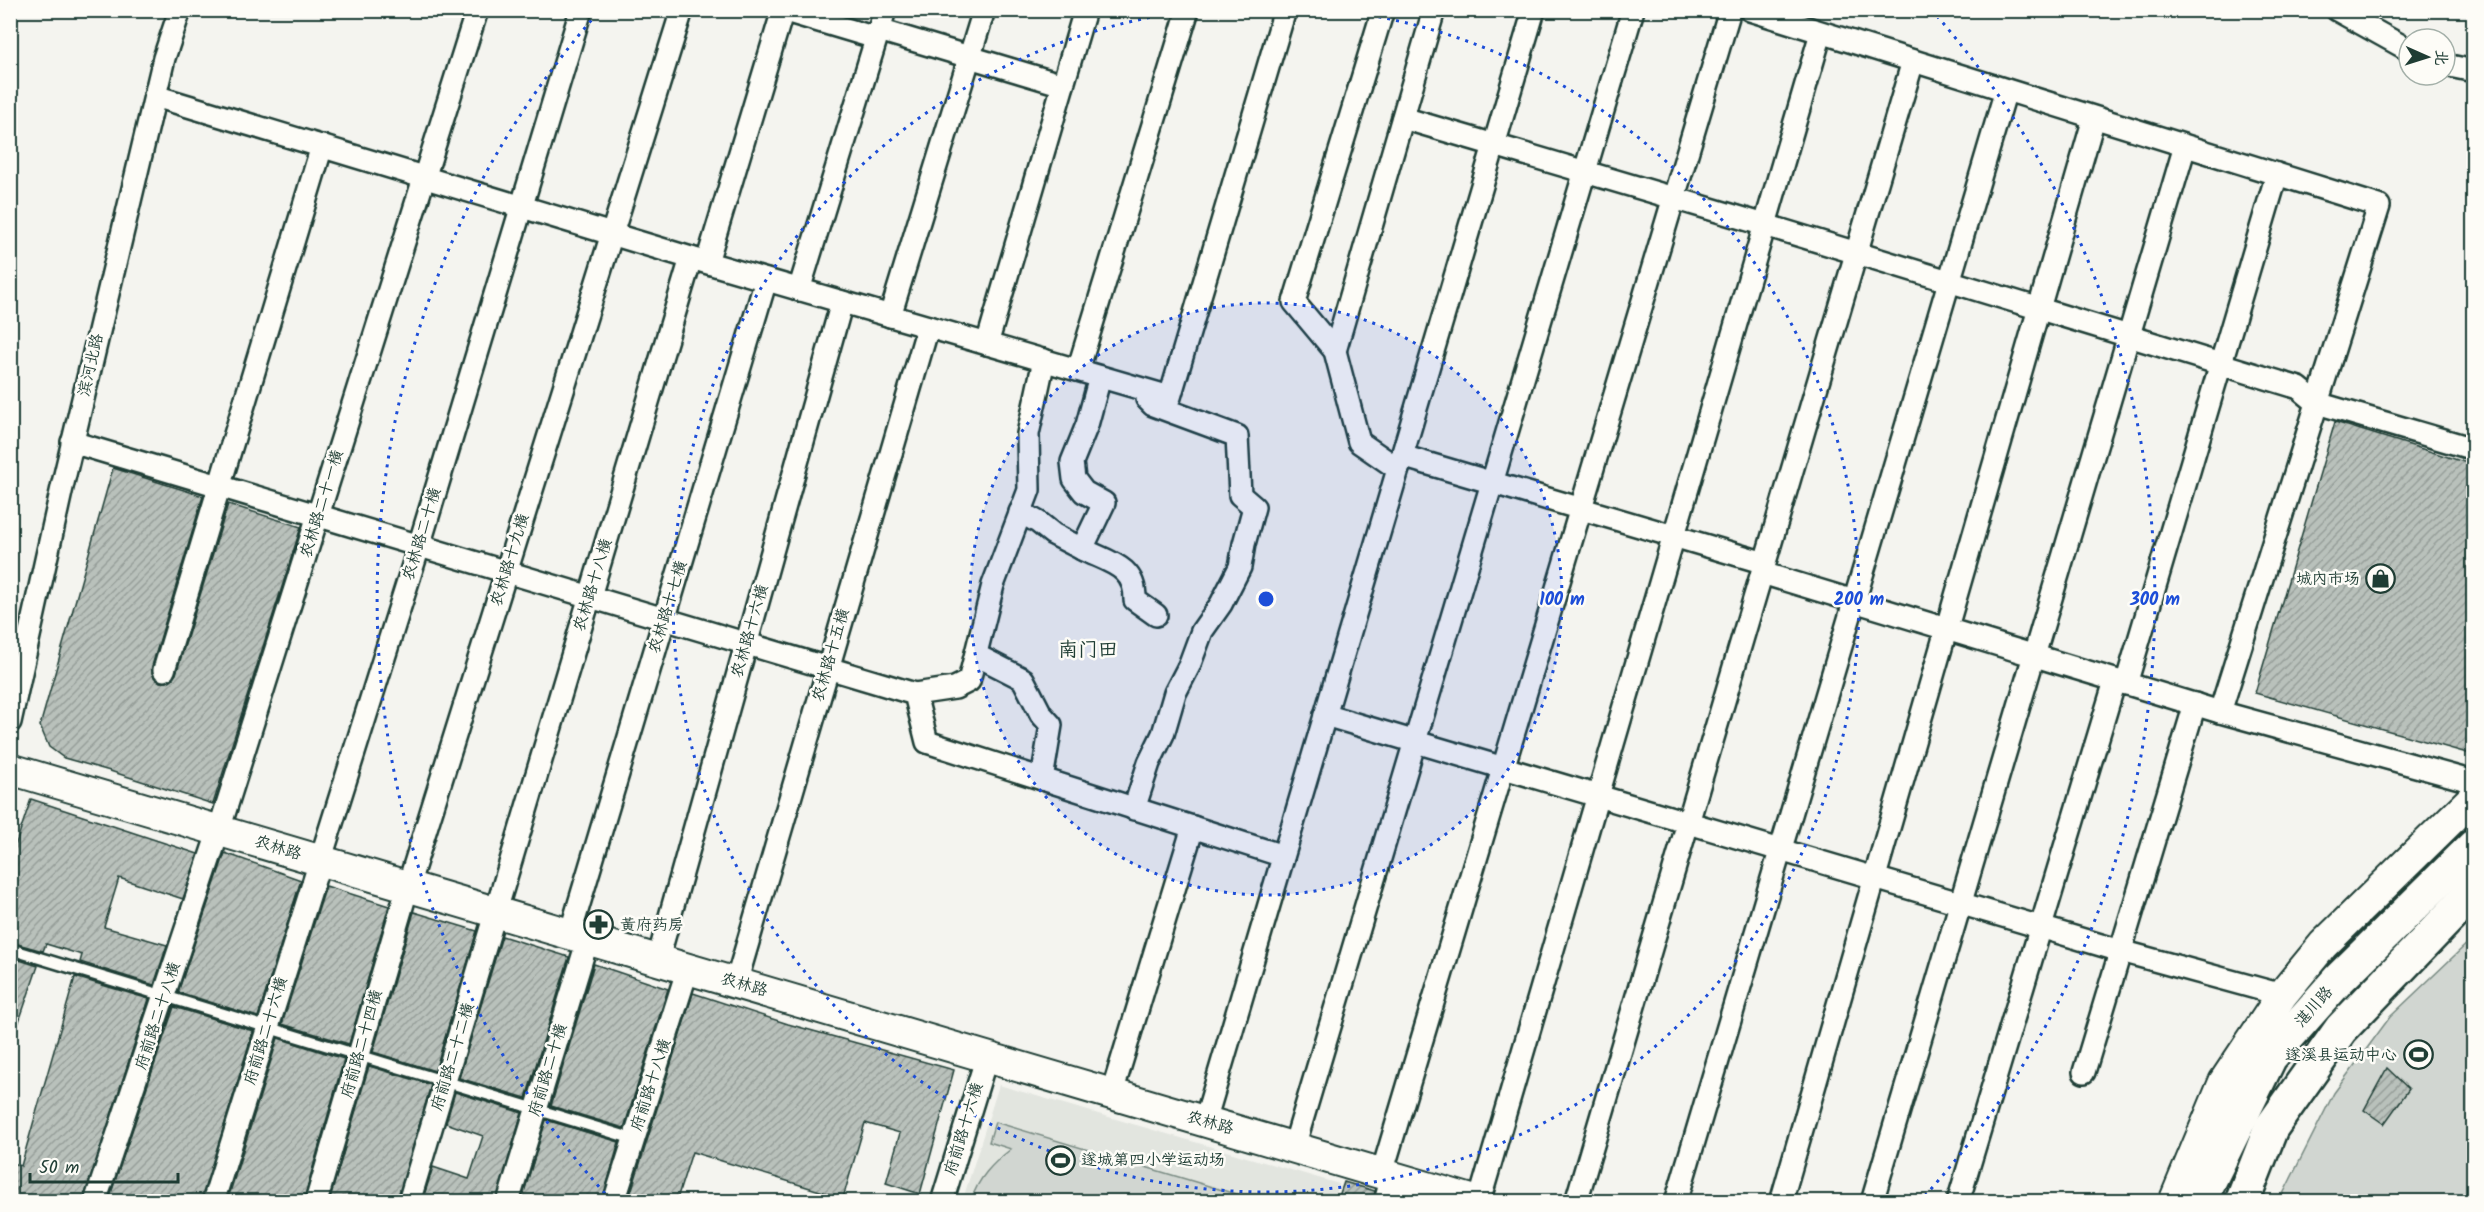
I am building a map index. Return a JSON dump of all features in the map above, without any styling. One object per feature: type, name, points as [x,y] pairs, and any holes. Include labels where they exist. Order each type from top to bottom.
[{"type":"highway","name":"湛川路","points":[[2199,1202],[2270,1057],[2338,979],[2474,846]]},
{"type":"highway","points":[[2242,1202],[2271,1128],[2341,1029],[2474,891]]},
{"type":"street","name":"滨河北路","points":[[10,722],[72,442],[164,58],[180,10]]},
{"type":"street","name":"农林路二十一横","points":[[219,830],[477,10]]},
{"type":"street","name":"农林路二十横","points":[[319,860],[419,546],[580,10]]},
{"type":"street","name":"农林路十九横","points":[[408,886],[682,10]]},
{"type":"street","points":[[890,316],[984,10]]},
{"type":"street","points":[[987,344],[1085,10]]},
{"type":"street","points":[[1078,370],[1188,10]]},
{"type":"street","points":[[155,96],[799,290],[1170,397],[1285,10]]},
{"type":"street","points":[[1383,10],[1294,302],[1335,351],[1359,441],[1400,463],[1492,483],[1581,509],[1674,537],[1854,601],[2195,705],[2474,782]]},
{"type":"street","points":[[1335,351],[1434,10]]},
{"type":"street","points":[[1205,1121],[1534,10]]},
{"type":"street","points":[[1294,1147],[1633,10]]},
{"type":"street","points":[[1386,1184],[1503,768],[1730,10]]},
{"type":"street","points":[[1750,10],[2379,206],[2220,712]]},
{"type":"street","points":[[2337,10],[2397,43]]},
{"type":"street","points":[[783,11],[880,26],[1063,85]]},
{"type":"street","name":"农林路十八横","points":[[496,912],[590,597],[699,260],[783,11]]},
{"type":"street","points":[[799,290],[880,26]]},
{"type":"street","points":[[1478,1202],[1821,33]]},
{"type":"street","points":[[1576,1202],[1913,62]]},
{"type":"street","points":[[2457,67],[2474,71]]},
{"type":"street","points":[[1676,1202],[2006,90]]},
{"type":"street","points":[[1403,118],[1765,225],[2299,388],[2317,403],[2474,449]]},
{"type":"street","points":[[1781,1202],[2094,118]]},
{"type":"street","points":[[1872,1202],[2185,146]]},
{"type":"street","points":[[164,670],[322,147]]},
{"type":"street","points":[[1958,1202],[2041,927],[2221,364],[2277,174]]},
{"type":"street","name":"农林路十七横","points":[[579,936],[664,619],[766,280]]},
{"type":"street","name":"农林路十六横","points":[[658,959],[842,302]]},
{"type":"street","name":"农林路十五横","points":[[736,983],[928,327]]},
{"type":"street","points":[[72,442],[915,694],[955,687],[969,681],[993,585],[1029,490],[1028,434],[1044,360]]},
{"type":"street","points":[[1082,549],[1104,503],[1084,492],[1074,480],[1072,462],[1087,425],[1100,376]]},
{"type":"street","points":[[1133,386],[1153,405],[1237,436],[1240,495],[1254,507],[1240,567],[1221,604],[1202,631],[1189,666],[1175,693],[1163,734],[1149,763],[1134,809]]},
{"type":"street","points":[[1020,512],[1053,534],[1126,571],[1136,586],[1135,600],[1156,615]]},
{"type":"street","points":[[976,655],[1023,679],[1041,714],[1051,725],[1042,779]]},
{"type":"street","points":[[915,694],[927,742],[1284,856]]},
{"type":"street","points":[[2084,1072],[2195,705]]},
{"type":"street","points":[[1325,715],[2121,951],[2283,995]]},
{"type":"street","name":"农林路","points":[[10,769],[1294,1147],[1386,1184],[1478,1202]]},
{"type":"street","points":[[2174,1202],[2224,1082],[2283,995],[2323,945],[2474,797]]},
{"type":"street","points":[[1112,1094],[1193,827]]},
{"type":"street","name":"府前路二十八横","points":[[95,1202],[219,830]]},
{"type":"street","name":"府前路二十六横","points":[[213,1202],[319,860]]},
{"type":"street","name":"府前路二十四横","points":[[316,1202],[408,886]]},
{"type":"street","name":"府前路二十二横","points":[[409,1202],[496,912]]},
{"type":"street","name":"府前路二十横","points":[[508,1202],[536,1109],[579,936]]},
{"type":"street","name":"府前路十八横","points":[[614,1202],[688,968]]},
{"type":"street","name":"府前路十六横","points":[[942,1202],[987,1056]]},
{"type":"lane","points":[[10,949],[634,1139]]},
{"type":"shaded area","name":"遂溪县运动中心","points":[[2473,938],[2473,1201],[2279,1202],[2334,1093],[2390,1017]]},
{"type":"shaded area","points":[[999,1085],[1339,1184],[1334,1202],[962,1202]]},
{"type":"shaded area","name":"遂城第四小学运动场","points":[[995,1122],[1259,1201],[971,1201],[987,1172],[1011,1149],[989,1142]]},
{"type":"building","name":"城内市场","points":[[2335,422],[2474,465],[2474,755],[2255,693]]},
{"type":"building","points":[[113,468],[203,496],[152,666],[152,673],[160,682],[167,682],[176,674],[228,504],[301,527],[213,804],[64,758],[49,747],[40,726]]},
{"type":"building","points":[[31,799],[198,854],[183,899],[119,878],[104,927],[167,945],[154,985],[80,962],[82,955],[46,944],[43,951],[10,942],[10,861]]},
{"type":"building","points":[[225,853],[301,880],[258,1017],[178,992]]},
{"type":"building","points":[[326,886],[389,906],[349,1044],[282,1024]]},
{"type":"building","points":[[414,912],[477,931],[435,1071],[373,1052]]},
{"type":"building","points":[[502,936],[569,957],[526,1098],[459,1078]]},
{"type":"building","points":[[10,957],[38,966],[13,1039],[10,1038]]},
{"type":"building","points":[[594,964],[668,989],[624,1128],[551,1106]]},
{"type":"building","points":[[75,977],[149,999],[83,1202],[10,1202],[10,1162],[21,1166]]},
{"type":"building","points":[[693,993],[788,1024],[954,1070],[920,1194],[886,1183],[900,1133],[865,1123],[843,1198],[692,1152],[676,1202],[628,1202]]},
{"type":"building","points":[[174,1007],[253,1031],[201,1202],[125,1202],[110,1196]]},
{"type":"building","points":[[278,1038],[344,1059],[303,1202],[227,1202]]},
{"type":"building","points":[[369,1066],[431,1085],[397,1202],[341,1202],[330,1198]]},
{"type":"building","points":[[2387,1068],[2409,1089],[2384,1124],[2364,1110]]},
{"type":"building","points":[[455,1092],[522,1113],[496,1202],[422,1202],[433,1167],[469,1179],[483,1136],[446,1123]]},
{"type":"building","points":[[546,1120],[619,1142],[602,1202],[521,1202]]},
{"type":"building","points":[[1344,1182],[1375,1191],[1373,1202],[1337,1202]]},
{"type":"place","name":"城内市场","points":[[2381,579]]},
{"type":"place","name":"黄府药房","points":[[599,925]]},
{"type":"place","name":"遂溪县运动中心","points":[[2418,1055]]},
{"type":"place","name":"遂城第四小学运动场","points":[[1060,1160]]},
{"type":"district","name":"南门田","points":[[1088,651]]}]
